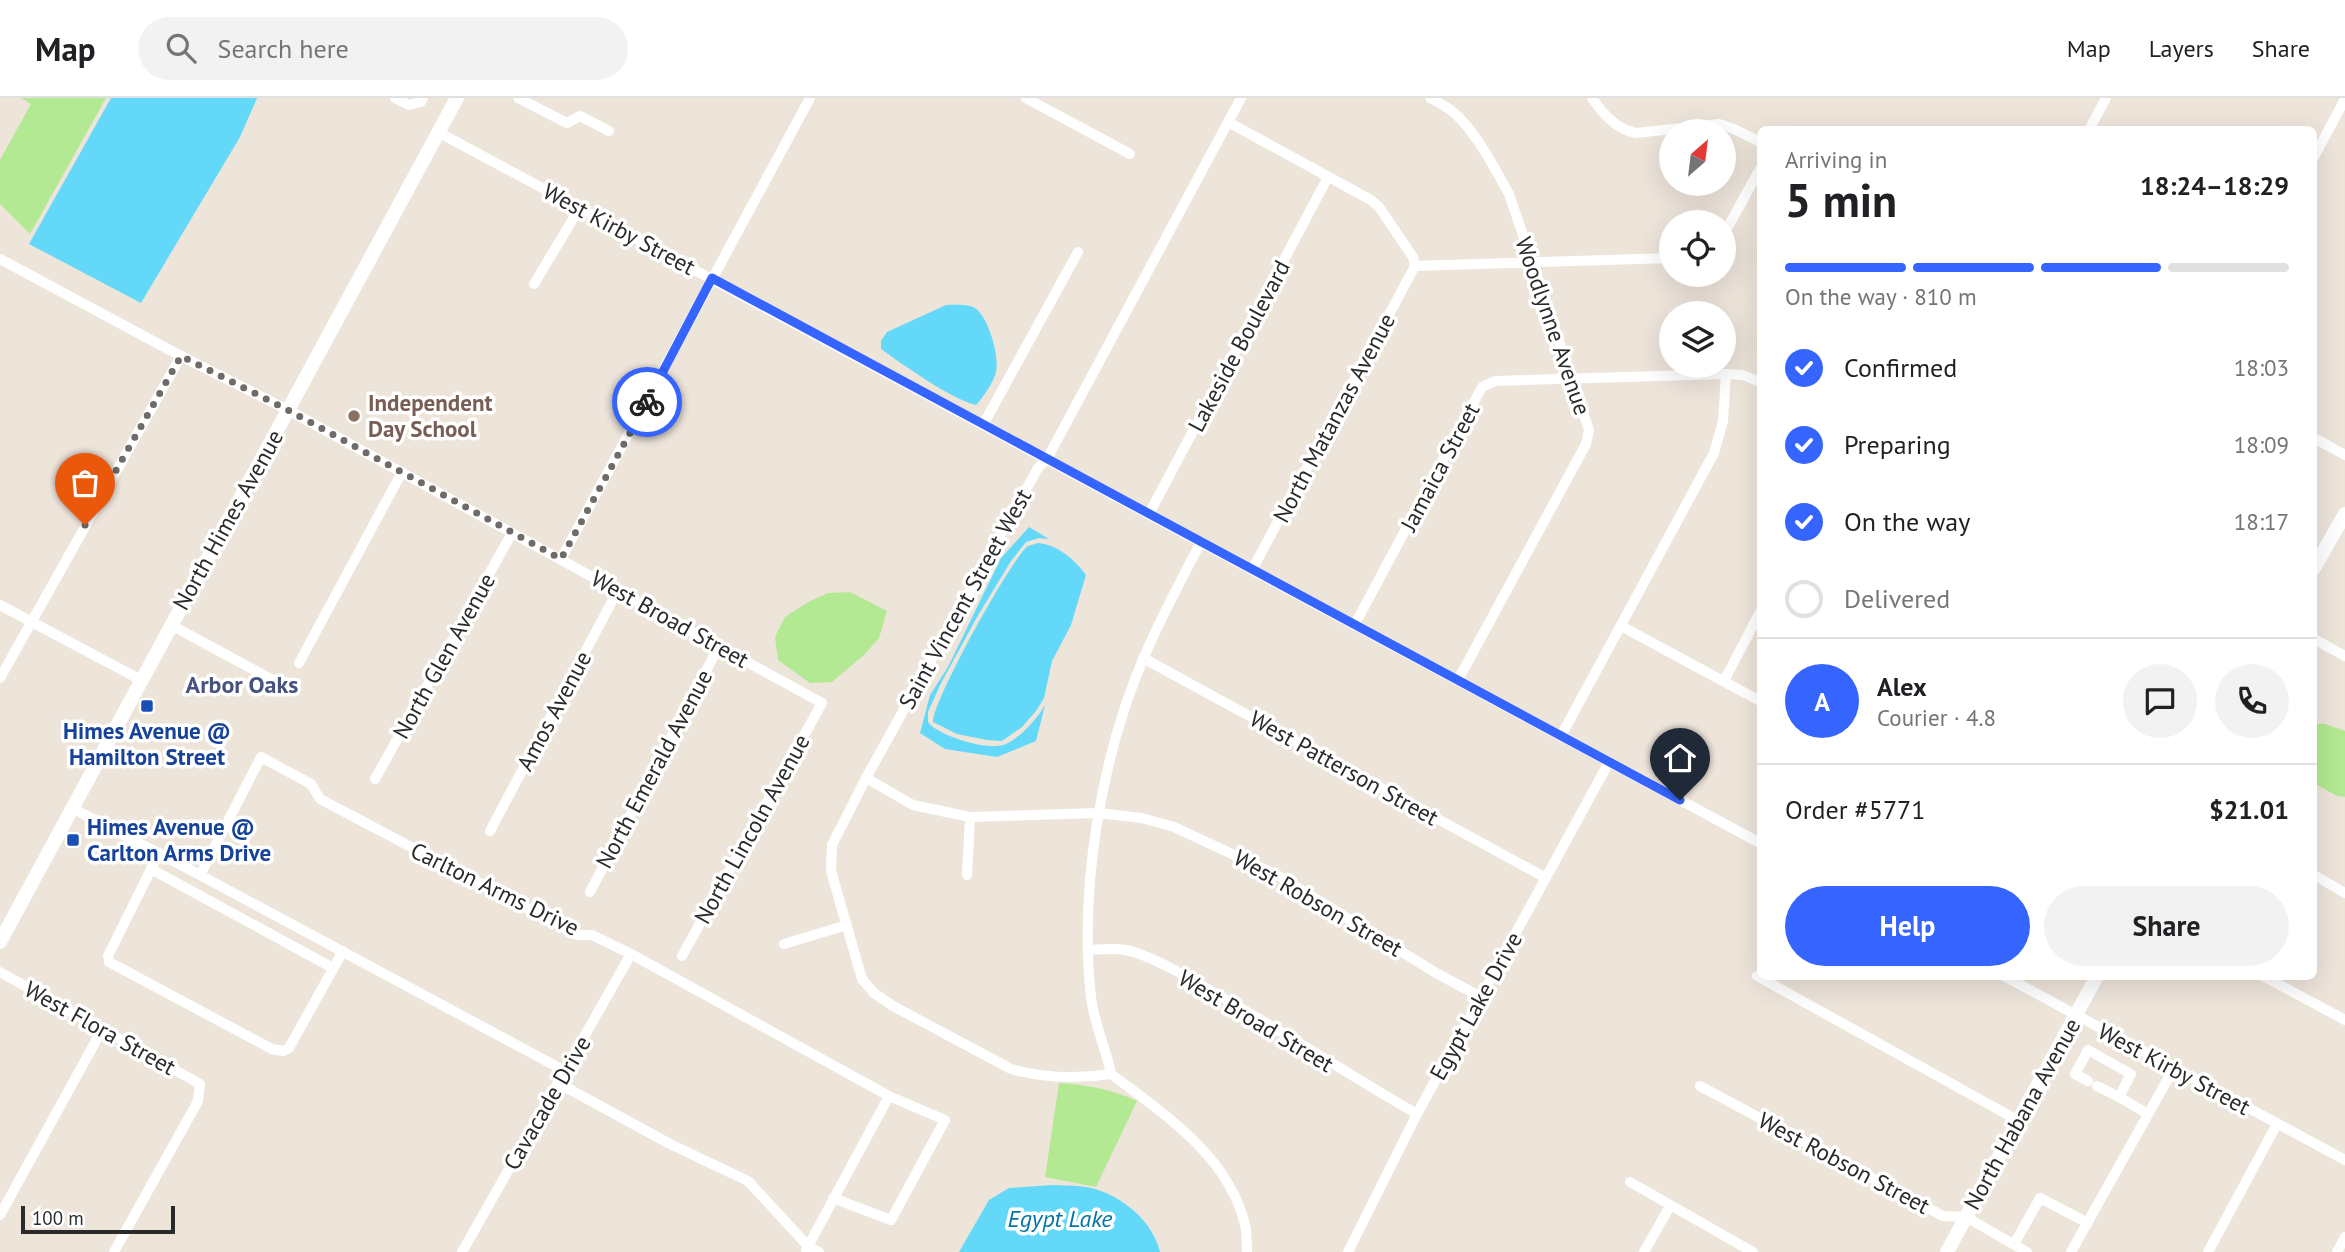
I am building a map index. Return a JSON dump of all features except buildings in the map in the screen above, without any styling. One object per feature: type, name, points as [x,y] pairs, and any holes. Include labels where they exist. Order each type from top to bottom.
[{"type":"street","points":[[395,98],[409,105],[421,102],[423,98]]},
{"type":"street","name":"North Himes Avenue","points":[[0,942],[457,98]]},
{"type":"street","points":[[519,98],[567,123],[580,116],[609,131]]},
{"type":"street","points":[[561,559],[810,98]]},
{"type":"street","points":[[1026,98],[1130,154]]},
{"type":"street","name":"Saint Vincent Street West","points":[[1111,1074],[1087,1078],[1028,1074],[1011,1069],[893,1006],[874,993],[862,979],[831,871],[832,845],[866,778],[1038,468],[1047,459],[1241,98]]},
{"type":"street","name":"Woodlynne Avenue","points":[[1430,98],[1454,113],[1497,171],[1509,194],[1589,430],[1586,444],[1458,680]]},
{"type":"street","points":[[1592,98],[1600,109],[1625,131],[1718,124],[1757,140]]},
{"type":"street","points":[[2092,126],[2106,98]]},
{"type":"street","points":[[2317,151],[2345,99]]},
{"type":"street","points":[[1228,122],[1371,200],[1379,207],[1413,257],[1415,266],[1659,258]]},
{"type":"street","name":"West Kirby Street","points":[[438,132],[1757,841]]},
{"type":"street","points":[[1736,212],[1757,174]]},
{"type":"street","name":"Lakeside Boulevard","points":[[1149,514],[1328,177]]},
{"type":"street","points":[[534,284],[579,209]]},
{"type":"street","points":[[983,425],[1078,252]]},
{"type":"street","name":"West Broad Street","points":[[0,259],[288,410],[822,703]]},
{"type":"street","name":"North Matanzas Avenue","points":[[1252,570],[1415,266]]},
{"type":"street","points":[[0,678],[181,356]]},
{"type":"street","points":[[1736,375],[1757,381]]},
{"type":"street","points":[[1570,378],[1659,376]]},
{"type":"street","name":"Jamaica Street","points":[[1355,624],[1482,387],[1495,381],[1570,378]]},
{"type":"street","points":[[1561,736],[1714,453],[1723,421],[1726,378]]},
{"type":"street","points":[[2317,440],[2345,455]]},
{"type":"street","points":[[299,663],[402,472]]},
{"type":"street","points":[[2317,563],[2344,518]]},
{"type":"street","name":"North Glen Avenue","points":[[375,779],[512,533]]},
{"type":"street","points":[[1201,542],[1143,658],[1124,711],[1098,813],[1091,886],[1091,998],[1111,1074],[1178,1124],[1225,1177],[1246,1227],[1247,1252]]},
{"type":"street","name":"Amos Avenue","points":[[490,831],[618,590]]},
{"type":"street","points":[[0,605],[141,680]]},
{"type":"street","points":[[1724,681],[1757,618]]},
{"type":"street","points":[[171,625],[291,690]]},
{"type":"street","points":[[1621,626],[1757,699]]},
{"type":"street","points":[[2317,641],[2345,656]]},
{"type":"street","name":"North Emerald Avenue","points":[[590,892],[719,646]]},
{"type":"street","name":"West Patterson Street","points":[[1143,658],[1546,878]]},
{"type":"street","name":"North Lincoln Avenue","points":[[682,956],[822,703]]},
{"type":"street","name":"Carlton Arms Drive","points":[[200,875],[261,757],[311,784],[320,799],[331,806],[578,935],[592,935],[631,954],[890,1096],[946,1120],[891,1220],[833,1198]]},
{"type":"street","name":"Egypt Lake Drive","points":[[1348,1252],[1417,1114],[1609,762]]},
{"type":"street","name":"West Robson Street","points":[[866,778],[913,805],[970,817],[1098,813],[1174,827],[1231,852],[1306,891],[1436,973],[1481,997]]},
{"type":"street","points":[[72,808],[565,1071]]},
{"type":"street","points":[[967,875],[970,817]]},
{"type":"street","points":[[159,853],[108,956],[109,962],[272,1049],[283,1051],[289,1048],[343,951]]},
{"type":"street","points":[[151,869],[333,968]]},
{"type":"street","points":[[2317,877],[2345,893]]},
{"type":"street","points":[[785,944],[847,925]]},
{"type":"street","name":"West Broad Street","points":[[1089,950],[1118,948],[1137,953],[1181,975],[1258,1017],[1336,1068],[1417,1114]]},
{"type":"street","name":"Cavacade Drive","points":[[462,1252],[631,954]]},
{"type":"street","name":"West Flora Street","points":[[0,972],[200,1084],[198,1101],[114,1252]]},
{"type":"street","points":[[1764,980],[2019,1121]]},
{"type":"street","name":"West Kirby Street","points":[[2011,980],[2345,1160]]},
{"type":"street","name":"North Habana Avenue","points":[[1947,1252],[2095,980]]},
{"type":"street","points":[[2270,980],[2345,1020]]},
{"type":"street","points":[[0,1215],[102,1030]]},
{"type":"street","points":[[2119,1097],[2131,1074],[2088,1049],[2075,1074],[2148,1114]]},
{"type":"street","points":[[2071,1252],[2174,1068]]},
{"type":"street","points":[[558,1083],[670,1144],[748,1181],[807,1249],[819,1252]]},
{"type":"street","name":"West Robson Street","points":[[1700,1086],[1943,1216],[1966,1217],[2027,1252]]},
{"type":"street","points":[[807,1249],[890,1096]]},
{"type":"street","points":[[2208,1252],[2277,1124]]},
{"type":"street","points":[[1630,1182],[1753,1252]]},
{"type":"street","points":[[2014,1244],[2040,1198],[2088,1223]]},
{"type":"street","points":[[1644,1252],[1670,1206]]},
{"type":"street","points":[[2337,1252],[2345,1237]]},
{"type":"green space","points":[[21,98],[106,98],[30,234],[0,204],[0,160],[31,104]]},
{"type":"green space","points":[[850,592],[887,611],[879,638],[864,655],[832,682],[810,683],[778,660],[775,637],[785,617],[808,602],[828,593]]},
{"type":"green space","points":[[2317,724],[2345,731],[2345,797],[2337,796],[2317,785]]},
{"type":"green space","points":[[1059,1083],[1099,1088],[1137,1101],[1096,1187],[1045,1177]]},
{"type":"water","points":[[111,98],[257,98],[240,137],[141,303],[29,244]]},
{"type":"water","points":[[946,305],[973,307],[983,318],[992,337],[996,372],[976,405],[940,389],[881,349],[881,341],[887,332]]},
{"type":"water","points":[[1029,527],[1049,539],[1039,538],[1026,542],[1011,561],[940,685],[928,712],[928,722],[953,737],[977,744],[998,746],[1012,741],[1023,732],[1045,705],[1036,741],[997,757],[945,749],[920,733],[930,695],[948,667],[1001,558]]},
{"type":"water","points":[[1038,543],[1065,554],[1086,575],[1071,625],[1052,661],[1044,698],[1022,727],[1002,741],[957,734],[933,722],[958,660],[1006,575],[1028,546]]},
{"type":"water","name":"Egypt Lake","points":[[1053,1185],[1091,1188],[1124,1203],[1143,1220],[1160,1252],[959,1252],[989,1200],[1009,1188]]},
{"type":"way so far","points":[[85,525],[181,356],[288,410],[561,559],[647,402]]},
{"type":"place","name":"Independent Day School","points":[[354,416]]},
{"type":"place","name":"Himes Avenue @ Hamilton Street","points":[[147,706]]},
{"type":"place","name":"Himes Avenue @ Carlton Arms Drive","points":[[73,840]]},
{"type":"district","name":"Arbor Oaks","points":[[242,685]]},
{"type":"route","points":[[647,402],[712,278],[1680,800]]}]
